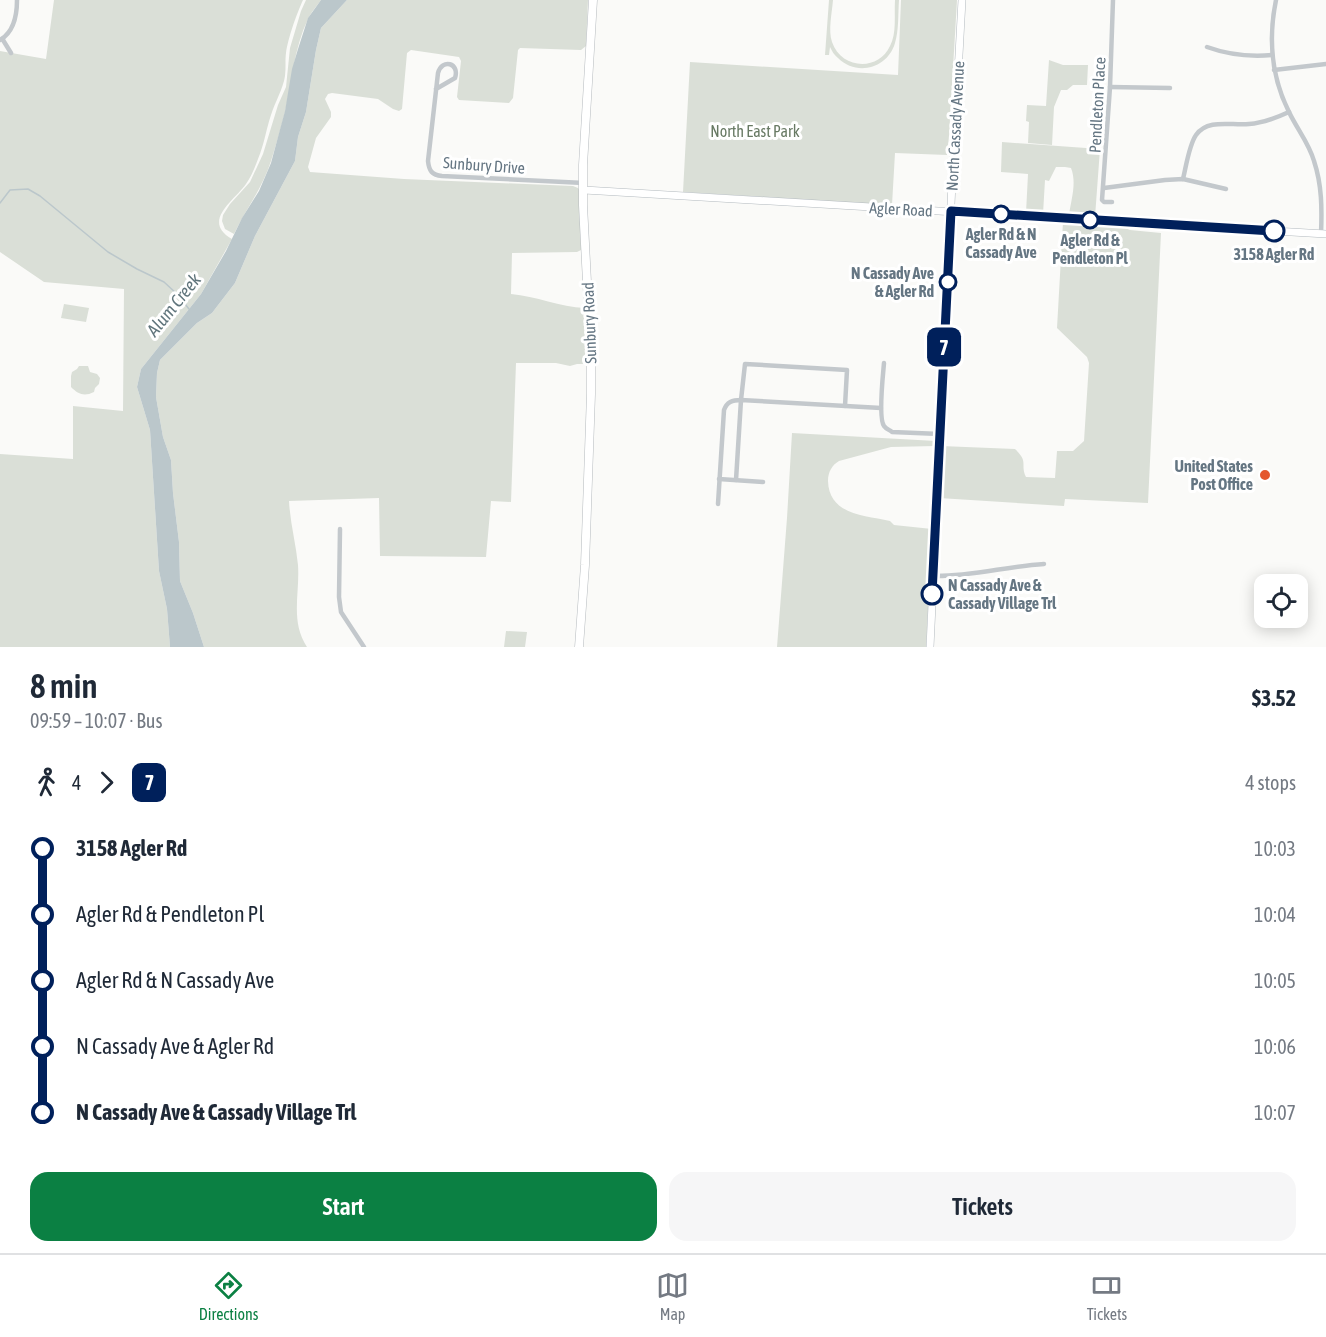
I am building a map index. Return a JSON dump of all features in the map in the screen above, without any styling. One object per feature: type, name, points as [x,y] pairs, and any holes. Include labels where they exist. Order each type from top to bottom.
[{"type":"main road","name":"Sunbury Road","points":[[579,647],[585,565],[591,394],[584,165],[593,0]]},
{"type":"main road","name":"North Cassady Avenue","points":[[930,647],[962,0]]},
{"type":"main road","name":"Agler Road","points":[[584,187],[1323,234]]},
{"type":"street","points":[[11,53],[1,40],[13,27],[17,13],[17,0]]},
{"type":"street","name":"Pendleton Place","points":[[1104,188],[1113,0]]},
{"type":"street","points":[[1276,0],[1271,33],[1275,70],[1289,112],[1309,147],[1318,172],[1323,234]]},
{"type":"street","points":[[1207,46],[1239,56],[1272,55]]},
{"type":"street","points":[[1275,70],[1326,64]]},
{"type":"street","name":"Sunbury Drive","points":[[436,89],[455,78],[457,73],[452,65],[442,65],[439,69],[436,89],[428,161],[432,173],[442,176],[584,187]]},
{"type":"street","points":[[1110,87],[1170,88]]},
{"type":"street","points":[[1183,179],[1194,140],[1202,129],[1216,124],[1250,124],[1289,112]]},
{"type":"street","points":[[1318,172],[1326,170]]},
{"type":"street","points":[[1112,202],[1102,200],[1104,188],[1183,179],[1226,189]]},
{"type":"street","points":[[884,363],[881,408],[882,424],[885,428],[892,432],[940,435]]},
{"type":"street","points":[[736,480],[745,364],[847,370],[845,406]]},
{"type":"street","points":[[718,504],[724,410],[726,404],[731,401],[881,408]]},
{"type":"street","points":[[719,479],[762,482]]},
{"type":"street","points":[[340,529],[339,597],[341,612],[363,647]]},
{"type":"street","points":[[933,576],[969,574],[1044,564]]},
{"type":"green space","points":[[54,0],[303,0],[287,47],[284,81],[260,154],[248,181],[228,204],[220,218],[219,225],[223,232],[232,239],[201,294],[141,369],[137,387],[150,430],[159,571],[167,609],[170,647],[0,647],[0,454],[73,459],[73,406],[123,411],[124,289],[44,282],[0,252],[0,51],[46,59]]},
{"type":"green space","points":[[306,0],[321,0],[309,16],[299,41],[285,112],[268,171],[234,234],[225,229],[222,221],[223,215],[250,182],[263,154],[286,87],[290,48]]},
{"type":"green space","points":[[347,0],[588,0],[586,46],[581,50],[520,48],[513,98],[509,103],[459,100],[457,97],[461,61],[459,57],[411,50],[407,53],[402,109],[399,111],[378,99],[328,94],[325,99],[331,117],[316,138],[308,167],[310,172],[578,188],[580,191],[581,250],[577,252],[512,253],[511,294],[585,308],[587,364],[570,366],[556,363],[516,363],[511,502],[491,501],[486,557],[380,556],[379,498],[289,501],[298,565],[297,617],[307,647],[204,647],[180,581],[179,542],[171,460],[163,437],[156,397],[157,373],[160,360],[197,323],[212,313],[235,283],[255,236],[295,161],[321,28]]},
{"type":"green space","points":[[829,0],[833,0],[830,27],[832,42],[843,58],[860,64],[877,60],[890,46],[894,30],[895,0],[899,0],[895,43],[886,59],[879,64],[863,68],[846,64],[835,56],[830,47],[829,55],[825,55]]},
{"type":"green space","name":"North East Park","points":[[901,0],[957,0],[947,155],[895,153],[892,205],[683,192],[690,62],[898,75]]},
{"type":"green space","points":[[1049,60],[1063,65],[1088,65],[1087,85],[1073,85],[1067,90],[1061,90],[1054,107],[1052,145],[1028,143],[1027,105],[1046,106]]},
{"type":"green space","points":[[1002,142],[1100,149],[1095,217],[1069,215],[1074,180],[1071,168],[1065,167],[1056,167],[1049,181],[1045,180],[1043,214],[1026,213],[1028,174],[1001,172]]},
{"type":"green space","points":[[1063,222],[1117,225],[1130,230],[1161,233],[1148,503],[1065,499],[1064,506],[939,498],[941,446],[1015,449],[1023,460],[1026,477],[1055,478],[1057,451],[1073,451],[1084,441],[1089,363],[1087,357],[1057,328]]},
{"type":"green space","points":[[64,304],[89,308],[86,322],[61,318]]},
{"type":"green space","points":[[79,366],[88,366],[90,372],[97,374],[100,378],[94,392],[81,394],[71,387],[72,372]]},
{"type":"green space","points":[[792,433],[936,441],[935,446],[891,447],[839,461],[831,469],[828,481],[834,501],[850,512],[890,521],[894,525],[932,529],[926,647],[777,647]]},
{"type":"green space","points":[[506,631],[527,632],[525,647],[504,647]]},
{"type":"shaded area","points":[[321,0],[347,0],[321,28],[295,161],[255,236],[235,283],[212,313],[197,323],[160,360],[156,397],[163,437],[171,460],[179,542],[180,581],[204,647],[170,647],[167,609],[159,571],[150,430],[137,387],[141,369],[201,294],[259,191],[271,163],[285,111],[292,69],[308,18]]},
{"type":"waterway","name":"Alum Creek","points":[[0,203],[10,190],[28,189],[40,196],[108,252],[164,282],[189,309]]},
{"type":"bus line","name":"7","points":[[932,594],[951,211],[1274,231]]},
{"type":"place","name":"Agler Rd & N Cassady Ave","points":[[1001,214]]},
{"type":"place","name":"Agler Rd & Pendleton Pl","points":[[1090,220]]},
{"type":"place","name":"3158 Agler Rd","points":[[1274,231]]},
{"type":"place","name":"N Cassady Ave & Agler Rd","points":[[948,282]]},
{"type":"place","name":"United States Post Office","points":[[1265,475]]},
{"type":"place","name":"N Cassady Ave & Cassady Village Trl","points":[[932,594]]}]
